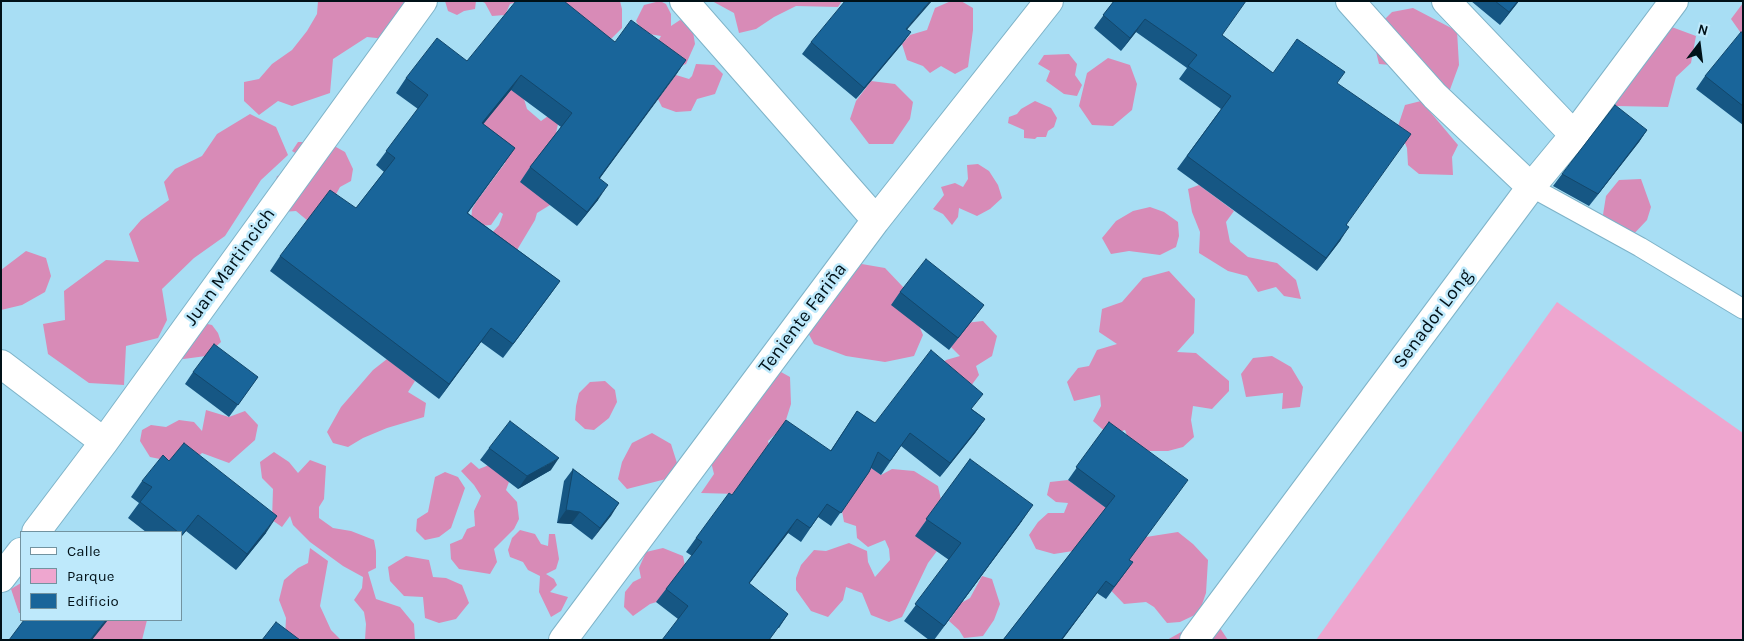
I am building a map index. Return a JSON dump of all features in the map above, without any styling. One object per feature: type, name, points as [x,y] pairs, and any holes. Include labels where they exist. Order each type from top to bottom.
[{"type":"street","name":"Juan Martincich","points":[[37,531],[104,442],[423,1]]},
{"type":"street","points":[[684,1],[876,220]]},
{"type":"street","name":"Teniente Fariña","points":[[563,640],[876,220],[1050,1]]},
{"type":"street","points":[[1350,1],[1435,96],[1531,187]]},
{"type":"street","points":[[1446,1],[1574,135]]},
{"type":"street","name":"Senador Long","points":[[1194,640],[1531,187],[1574,135],[1674,1]]},
{"type":"street","points":[[1,364],[104,442]]},
{"type":"street","points":[[1,578],[20,553]]},
{"type":"lane","points":[[1531,187],[1640,247],[1743,309]]},
{"type":"green space","points":[[1557,302],[1743,433],[1743,640],[1316,640]]},
{"type":"shaded area","points":[[318,1],[407,1],[386,39],[367,37],[333,59],[330,93],[292,106],[278,101],[259,115],[244,101],[244,82],[259,79],[272,64],[292,50],[317,14]]},
{"type":"shaded area","points":[[445,1],[476,1],[475,9],[464,11],[457,15],[448,11]]},
{"type":"shaded area","points":[[481,1],[520,1],[510,4],[505,15],[492,16],[485,3]]},
{"type":"shaded area","points":[[542,1],[620,1],[622,28],[612,38],[595,48]]},
{"type":"shaded area","points":[[660,1],[666,4],[671,14],[671,26],[680,20],[692,25],[695,44],[686,64],[674,68],[656,45],[661,36],[643,33],[636,21],[644,5]]},
{"type":"shaded area","points":[[712,1],[842,1],[838,7],[796,6],[756,29],[739,33],[734,13]]},
{"type":"shaded area","points":[[951,1],[961,1],[973,8],[973,30],[968,67],[955,74],[941,66],[930,73],[923,66],[907,60],[902,44],[910,35],[927,30],[935,8]]},
{"type":"shaded area","points":[[1743,3],[1743,36],[1731,19]]},
{"type":"shaded area","points":[[1413,8],[1457,31],[1459,65],[1448,95],[1403,66],[1379,64],[1374,43],[1374,30],[1392,12]]},
{"type":"shaded area","points":[[1669,26],[1696,36],[1691,63],[1676,77],[1668,107],[1616,106],[1612,91]]},
{"type":"shaded area","points":[[1069,54],[1077,64],[1075,75],[1082,85],[1077,96],[1064,94],[1046,81],[1050,71],[1038,64],[1044,55]]},
{"type":"shaded area","points":[[1108,58],[1130,65],[1137,84],[1132,110],[1113,126],[1092,125],[1079,106],[1087,73]]},
{"type":"shaded area","points":[[696,64],[714,65],[723,74],[715,94],[697,99],[691,111],[676,112],[662,107],[658,99],[676,75],[689,79]]},
{"type":"shaded area","points":[[506,72],[524,99],[527,109],[541,121],[551,114],[559,119],[552,153],[550,205],[537,213],[535,220],[517,250],[490,235],[499,225],[503,214],[500,212],[491,225],[479,226],[471,223],[472,209],[505,163],[475,140]]},
{"type":"shaded area","points":[[871,81],[895,84],[913,102],[910,119],[893,144],[869,144],[850,119],[856,101]]},
{"type":"shaded area","points":[[1035,101],[1051,108],[1057,118],[1054,127],[1048,131],[1046,137],[1024,138],[1024,130],[1008,123],[1009,117],[1017,114],[1021,109]]},
{"type":"shaded area","points":[[1421,101],[1458,145],[1452,157],[1453,175],[1419,174],[1408,165],[1407,148],[1398,126],[1405,105]]},
{"type":"shaded area","points":[[250,114],[276,127],[288,155],[261,180],[225,236],[194,258],[162,289],[167,320],[158,338],[126,346],[124,385],[89,383],[48,354],[43,324],[65,320],[64,291],[106,260],[139,262],[129,234],[141,220],[169,200],[164,182],[175,169],[202,156],[217,134]]},
{"type":"shaded area","points":[[298,142],[327,142],[345,152],[353,169],[351,181],[340,187],[334,198],[308,221],[296,211],[282,212],[272,195],[277,176],[296,171],[305,159],[292,151]]},
{"type":"shaded area","points":[[978,164],[989,171],[998,185],[1002,198],[990,209],[977,216],[959,208],[958,217],[952,225],[943,214],[933,209],[944,195],[941,187],[955,183],[963,187],[968,179],[967,165]]},
{"type":"shaded area","points":[[1641,179],[1651,207],[1647,220],[1630,238],[1602,221],[1606,196],[1619,180]]},
{"type":"shaded area","points":[[1199,185],[1234,211],[1226,222],[1230,242],[1248,257],[1277,263],[1296,280],[1301,299],[1284,296],[1276,287],[1258,292],[1247,276],[1228,271],[1199,253],[1200,232],[1192,212],[1188,189]]},
{"type":"shaded area","points":[[1150,207],[1164,212],[1178,222],[1179,236],[1176,247],[1160,255],[1129,251],[1111,254],[1102,238],[1116,221],[1133,211]]},
{"type":"shaded area","points":[[26,251],[46,258],[51,276],[45,292],[22,305],[1,310],[1,270]]},
{"type":"shaded area","points":[[850,262],[885,268],[904,288],[923,335],[914,356],[885,362],[846,356],[814,344],[804,325]]},
{"type":"shaded area","points":[[1169,271],[1195,299],[1194,333],[1177,352],[1196,353],[1229,381],[1229,391],[1212,409],[1193,406],[1191,420],[1194,437],[1183,447],[1168,451],[1146,451],[1130,443],[1125,430],[1109,435],[1093,421],[1101,406],[1100,395],[1074,401],[1067,382],[1078,368],[1089,366],[1097,350],[1117,344],[1099,332],[1102,309],[1122,302],[1143,278]]},
{"type":"shaded area","points":[[193,321],[212,325],[218,333],[221,342],[206,356],[176,360]]},
{"type":"shaded area","points":[[983,321],[997,336],[992,356],[976,366],[979,375],[965,394],[934,372],[946,360],[960,356],[951,347],[965,323]]},
{"type":"shaded area","points":[[1272,356],[1291,367],[1303,387],[1300,407],[1282,409],[1283,393],[1246,397],[1241,374],[1253,358]]},
{"type":"shaded area","points":[[387,359],[415,381],[408,392],[426,403],[424,417],[387,428],[363,438],[348,447],[333,443],[327,432],[341,407],[373,370]]},
{"type":"shaded area","points":[[772,367],[790,377],[791,404],[784,426],[768,441],[771,454],[737,494],[701,493],[714,474],[710,458]]},
{"type":"shaded area","points":[[605,381],[615,390],[617,402],[609,418],[594,430],[585,429],[575,420],[579,393],[590,382]]},
{"type":"shaded area","points":[[206,410],[229,417],[245,411],[258,425],[255,440],[229,463],[202,453],[189,465],[150,457],[140,441],[142,430],[151,425],[166,427],[179,420],[194,422],[202,431]]},
{"type":"shaded area","points":[[652,433],[671,444],[677,463],[666,479],[627,489],[618,479],[622,462],[632,443]]},
{"type":"shaded area","points":[[274,452],[289,462],[298,473],[310,460],[326,466],[324,499],[319,507],[319,518],[333,528],[351,531],[374,540],[376,568],[368,572],[376,599],[400,607],[414,624],[415,640],[365,640],[366,624],[364,612],[354,600],[362,588],[363,577],[343,566],[310,542],[293,525],[290,516],[282,527],[272,520],[273,489],[262,478],[260,462]]},
{"type":"shaded area","points":[[471,462],[479,469],[489,465],[506,475],[509,482],[506,490],[517,502],[519,519],[514,529],[494,549],[497,562],[490,574],[459,569],[451,559],[450,544],[462,539],[467,529],[475,526],[474,511],[481,496],[461,471]]},
{"type":"shaded area","points":[[869,466],[881,475],[892,469],[914,471],[938,486],[941,500],[937,551],[928,563],[902,617],[889,622],[871,615],[862,593],[846,587],[843,600],[828,617],[811,611],[796,590],[796,578],[801,565],[814,550],[826,551],[849,543],[867,551],[868,562],[875,577],[890,560],[889,549],[885,540],[868,547],[857,538],[856,526],[844,522],[842,511]]},
{"type":"shaded area","points":[[445,472],[458,477],[465,488],[451,528],[439,537],[425,540],[416,531],[417,519],[428,512],[435,477]]},
{"type":"shaded area","points":[[1068,480],[1146,537],[1178,532],[1193,544],[1208,560],[1206,593],[1199,613],[1180,622],[1167,623],[1154,607],[1146,602],[1124,604],[1073,551],[1054,554],[1036,549],[1029,535],[1038,522],[1048,513],[1064,513],[1068,503],[1056,502],[1047,495],[1050,482]]},
{"type":"shaded area","points":[[520,530],[535,534],[541,544],[548,546],[549,534],[555,534],[559,559],[556,569],[546,574],[554,579],[557,585],[550,592],[568,597],[561,611],[551,617],[539,592],[540,576],[528,570],[523,562],[510,557],[508,550],[512,538]]},
{"type":"shaded area","points":[[310,548],[328,561],[320,606],[331,630],[341,640],[288,640],[285,638],[286,618],[279,600],[284,580],[298,568],[308,563]]},
{"type":"shaded area","points":[[663,548],[683,556],[686,570],[663,600],[650,604],[633,616],[624,607],[625,592],[633,582],[641,578],[639,568],[646,552]]},
{"type":"shaded area","points":[[406,556],[429,560],[433,577],[446,578],[462,585],[469,603],[456,619],[439,623],[425,618],[423,597],[404,596],[390,581],[388,567]]},
{"type":"shaded area","points":[[982,576],[992,579],[1000,604],[994,620],[983,636],[964,638],[959,630],[949,621],[961,603],[970,598]]},
{"type":"shaded area","points":[[20,584],[20,613],[19,613],[11,589]]},
{"type":"shaded area","points":[[1214,619],[1228,640],[1167,640],[1199,622]]},
{"type":"shaded area","points":[[101,621],[147,621],[142,640],[80,640]]},
{"type":"building","points":[[516,1],[564,1],[615,42],[631,20],[686,60],[599,178],[608,185],[587,212],[530,167],[572,113],[521,75],[482,123],[515,148],[467,213],[560,281],[513,344],[491,328],[449,384],[280,256],[330,190],[356,208],[395,158],[386,151],[428,95],[406,78],[437,38],[467,61]]},
{"type":"building","points":[[845,1],[930,1],[906,29],[911,32],[864,88],[811,42]]},
{"type":"building","points":[[1114,1],[1246,1],[1222,35],[1273,73],[1297,39],[1345,72],[1337,83],[1411,134],[1346,225],[1349,227],[1326,258],[1187,156],[1231,96],[1188,66],[1197,55],[1145,19],[1130,38],[1103,15]]},
{"type":"building","points":[[1495,1],[1518,1],[1509,12]]},
{"type":"building","points":[[1741,32],[1743,33],[1743,106],[1705,76]]},
{"type":"building","points":[[1615,105],[1647,130],[1598,194],[1562,174]]},
{"type":"building","points":[[926,259],[984,305],[958,338],[900,292]]},
{"type":"building","points":[[214,344],[258,377],[238,405],[193,372]]},
{"type":"building","points":[[931,350],[983,394],[971,409],[985,419],[950,463],[910,433],[890,461],[878,452],[869,472],[841,513],[827,504],[810,528],[797,519],[749,583],[788,614],[769,640],[662,640],[688,606],[666,589],[702,542],[696,538],[729,493],[732,495],[786,420],[831,451],[857,411],[875,423]]},
{"type":"building","points":[[510,421],[559,458],[527,476],[489,448]]},
{"type":"building","points":[[1109,422],[1188,480],[1129,560],[1133,562],[1114,587],[1106,581],[1061,640],[1003,640],[1115,496],[1076,467]]},
{"type":"building","points":[[184,443],[277,516],[247,554],[198,515],[182,535],[182,531],[177,531],[140,502],[152,487],[142,481],[163,455],[169,461]]},
{"type":"building","points":[[970,459],[1033,505],[944,626],[915,604],[961,543],[926,519]]},
{"type":"building","points":[[573,469],[619,503],[600,528],[580,512],[566,510]]},
{"type":"building","points":[[23,621],[105,621],[90,640],[9,640]]},
{"type":"building","points":[[276,622],[300,640],[262,640]]}]
